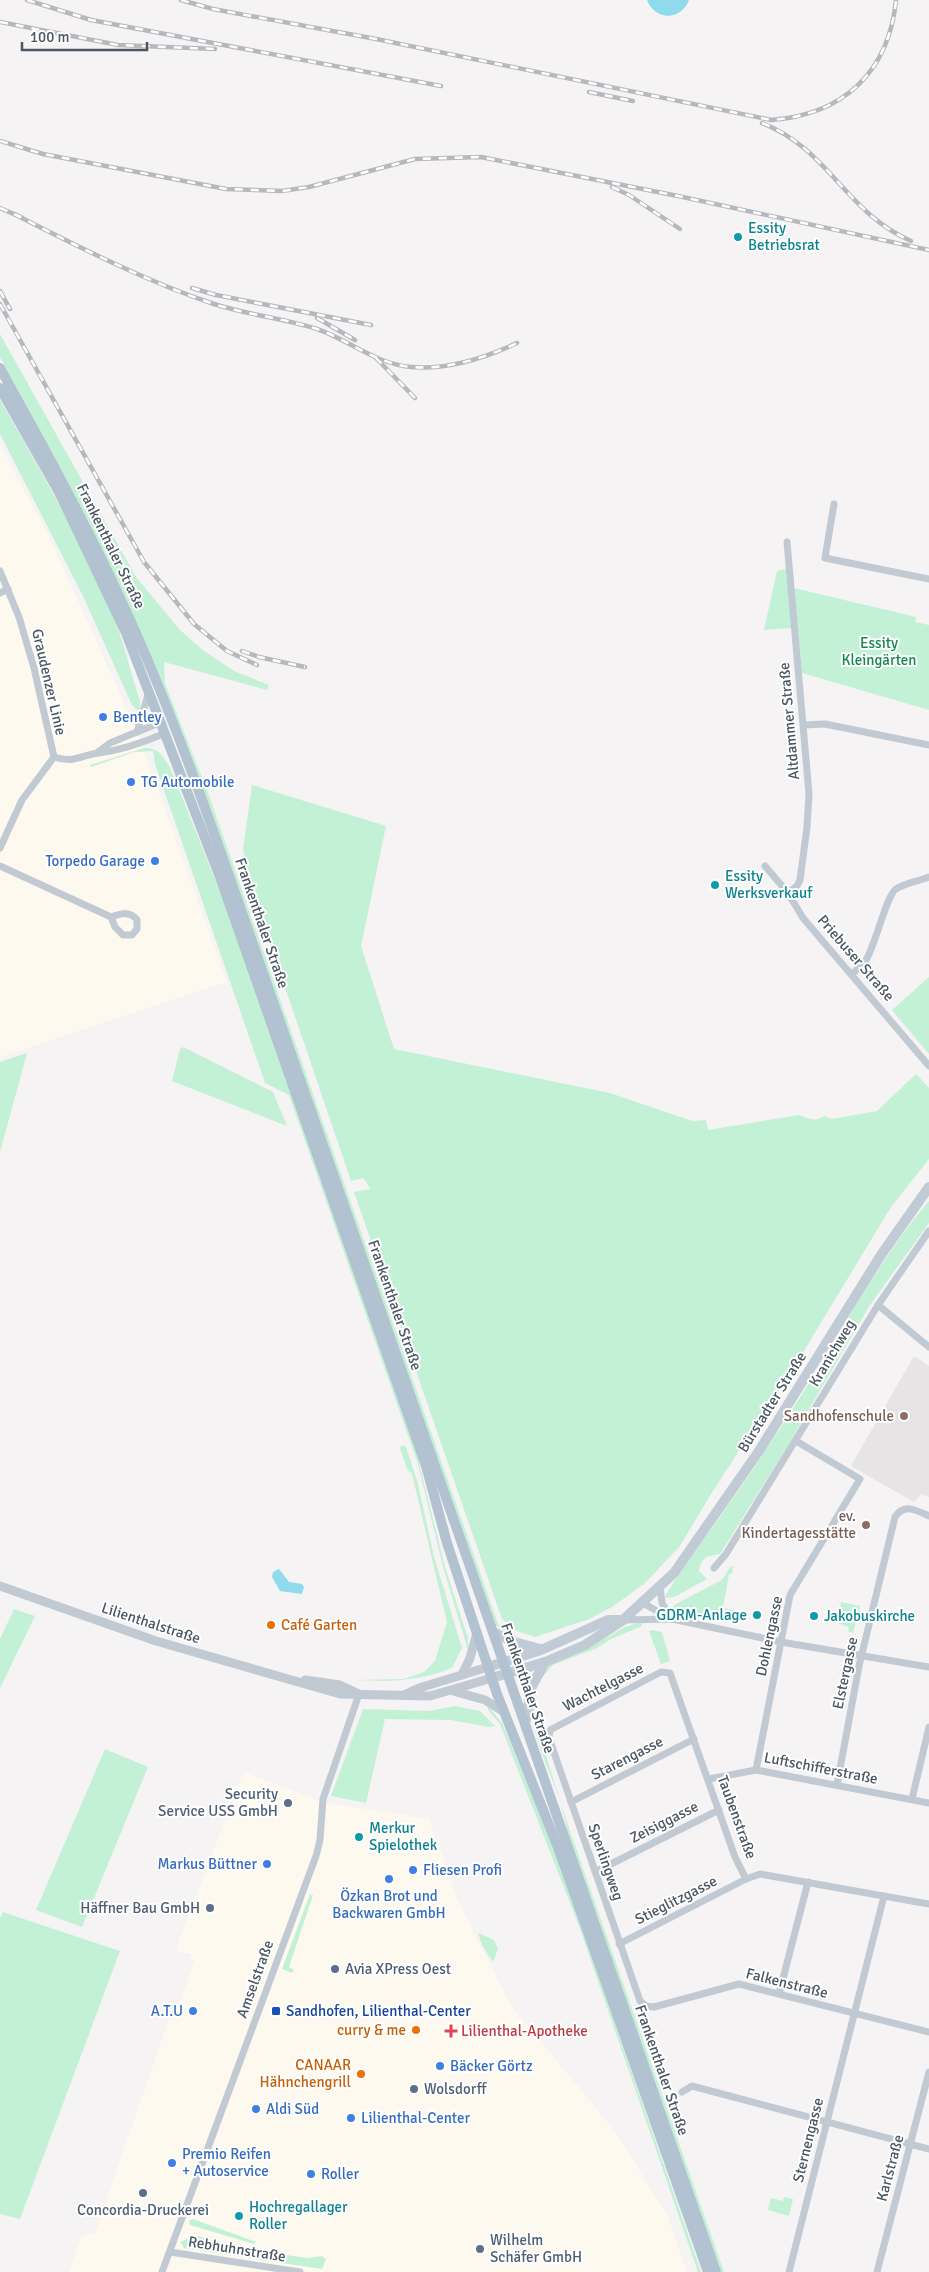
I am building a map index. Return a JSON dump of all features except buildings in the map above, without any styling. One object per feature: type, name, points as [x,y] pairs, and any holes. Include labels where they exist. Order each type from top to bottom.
[{"type":"main road","name":"Frankenthaler Straße","points":[[0,368],[66,487],[126,610],[174,725],[244,916],[716,2272]]},
{"type":"main road","name":"Frankenthaler Straße","points":[[0,388],[59,492],[114,605],[220,877],[416,1438],[447,1543],[488,1667],[559,1850],[708,2272]]},
{"type":"main road","points":[[159,723],[174,725]]},
{"type":"main road","points":[[163,734],[174,725]]},
{"type":"main road","name":"Bürstadter Straße","points":[[492,1678],[545,1662],[585,1645],[623,1620],[643,1603],[687,1557],[760,1451],[881,1255],[929,1187]]},
{"type":"main road","points":[[488,1667],[541,1650],[608,1620],[623,1620]]},
{"type":"main road","points":[[493,1632],[514,1642],[541,1650]]},
{"type":"main road","points":[[525,1723],[532,1686],[545,1662]]},
{"type":"street","points":[[834,504],[825,558],[929,579]]},
{"type":"street","name":"Altdammer Straße","points":[[787,542],[809,794],[808,828],[800,880],[797,886],[788,893]]},
{"type":"street","name":"Graudenzer Linie","points":[[0,572],[19,617],[34,668],[54,757],[73,761],[98,753],[113,752],[163,734]]},
{"type":"street","points":[[0,593],[8,589]]},
{"type":"street","points":[[137,732],[148,695]]},
{"type":"street","name":"Graudenzer Linie","points":[[98,753],[110,743],[159,723]]},
{"type":"street","points":[[804,725],[824,724],[929,745]]},
{"type":"street","points":[[0,848],[22,800],[54,757]]},
{"type":"street","points":[[0,866],[111,917]]},
{"type":"street","name":"Priebuser Straße","points":[[765,866],[788,893],[803,918],[929,1066]]},
{"type":"street","points":[[852,974],[865,962],[874,943],[889,896],[895,889],[929,877]]},
{"type":"street","name":"Kranichweg","points":[[714,1568],[726,1554],[878,1305],[929,1230]]},
{"type":"street","points":[[878,1305],[929,1347]]},
{"type":"street","name":"Dohlengasse","points":[[756,1770],[790,1595],[860,1479],[796,1441]]},
{"type":"street","name":"Elstergasse","points":[[837,1785],[862,1656],[895,1517],[905,1508],[913,1508],[929,1516]]},
{"type":"street","name":"Lilienthalstraße","points":[[0,1586],[156,1640],[340,1694],[430,1696],[492,1678]]},
{"type":"street","points":[[660,1587],[662,1603],[672,1620]]},
{"type":"street","points":[[643,1603],[672,1620]]},
{"type":"street","points":[[623,1620],[672,1620],[781,1642],[929,1667]]},
{"type":"street","points":[[462,1675],[470,1658],[477,1633]]},
{"type":"street","name":"Lilienthalstraße","points":[[404,1695],[488,1667]]},
{"type":"street","name":"Wachtelgasse","points":[[550,1730],[661,1672],[670,1673]]},
{"type":"street","name":"Taubenstraße","points":[[670,1673],[746,1879],[760,1874],[929,1904]]},
{"type":"street","points":[[453,1690],[485,1700],[504,1712]]},
{"type":"street","name":"Amselstraße","points":[[162,2272],[316,1856],[320,1840],[323,1799],[360,1694]]},
{"type":"street","points":[[912,1799],[929,1727]]},
{"type":"street","name":"Sperlingweg","points":[[550,1730],[549,1738],[640,2001]]},
{"type":"street","name":"Starengasse","points":[[571,1802],[694,1739]]},
{"type":"street","name":"Luftschifferstraße","points":[[709,1779],[756,1770],[929,1803]]},
{"type":"street","name":"Zeisiggasse","points":[[595,1872],[719,1810]]},
{"type":"street","name":"Stieglitzgasse","points":[[619,1944],[746,1879]]},
{"type":"street","points":[[779,1994],[808,1882]]},
{"type":"street","name":"Sternengasse","points":[[789,2272],[828,2122],[852,2014],[884,1896]]},
{"type":"street","name":"Falkenstraße","points":[[640,2001],[646,2006],[654,2007],[740,1984],[852,2014],[929,2032]]},
{"type":"street","name":"Karlstraße","points":[[877,2272],[929,2072]]},
{"type":"street","points":[[682,2092],[692,2086],[929,2149]]},
{"type":"street","name":"Rebhuhnstraße","points":[[170,2252],[300,2272]]},
{"type":"shaded area","points":[[0,445],[49,536],[136,729],[227,982],[0,1057]]},
{"type":"shaded area","name":"Sandhofenschule","points":[[914,1356],[929,1366],[929,1497],[921,1494],[914,1502],[851,1466]]},
{"type":"shaded area","points":[[246,1773],[322,1802],[429,1819],[458,1901],[511,2006],[616,2132],[668,2217],[687,2272],[69,2272],[81,2237],[95,2233],[170,2016],[174,2017],[195,1960],[190,1959],[191,1954],[178,1952],[176,1948],[242,1776]]},
{"type":"green space","points":[[0,334],[136,577],[180,630],[204,651],[234,671],[269,685],[267,690],[164,662],[165,684],[207,790],[498,1624],[516,1636],[515,1638],[495,1625],[181,729],[119,587],[49,448],[0,357]]},
{"type":"green space","points":[[0,400],[61,509],[103,592],[125,650],[140,701],[140,713],[132,705],[83,596],[0,434]]},
{"type":"green space","points":[[786,569],[792,628],[764,630],[777,571]]},
{"type":"green space","name":"Essity Kleingärten","points":[[794,588],[916,617],[915,622],[929,625],[929,710],[802,673]]},
{"type":"green space","points":[[144,748],[157,751],[170,767],[230,917],[417,1455],[445,1567],[468,1638],[468,1650],[443,1567],[418,1464],[289,1095],[265,1083],[155,764],[153,751],[134,752],[91,767],[90,765]]},
{"type":"green space","points":[[252,785],[386,826],[361,946],[394,1049],[610,1093],[692,1121],[706,1120],[708,1130],[799,1115],[812,1119],[824,1116],[832,1119],[877,1111],[916,1074],[929,1088],[929,1159],[891,1207],[802,1354],[711,1494],[680,1546],[644,1584],[612,1607],[589,1619],[535,1637],[517,1631],[502,1619],[354,1192],[371,1189],[363,1178],[351,1181],[256,902],[243,850]]},
{"type":"green space","points":[[929,977],[929,1054],[892,1010]]},
{"type":"green space","points":[[183,1047],[273,1092],[287,1126],[172,1081],[180,1049]]},
{"type":"green space","points":[[27,1053],[0,1152],[0,1062]]},
{"type":"green space","points":[[929,1201],[929,1223],[870,1305],[787,1447],[720,1554],[709,1557],[701,1563],[699,1571],[707,1579],[674,1597],[665,1598],[775,1436],[886,1258]]},
{"type":"green space","points":[[402,1445],[406,1447],[418,1484],[434,1557],[462,1648],[452,1668],[428,1676],[405,1680],[356,1680],[404,1679],[424,1672],[435,1661],[447,1622],[412,1474],[407,1469],[400,1448]]},
{"type":"green space","points":[[731,1566],[733,1567],[732,1574],[729,1574],[723,1608],[733,1610],[732,1620],[672,1608],[674,1605],[722,1580]]},
{"type":"green space","points":[[841,1602],[860,1606],[853,1633],[848,1631],[849,1627],[839,1624]]},
{"type":"green space","points":[[14,1609],[35,1616],[0,1688],[0,1639]]},
{"type":"green space","points":[[641,1622],[642,1626],[611,1639],[597,1648],[553,1665],[537,1683],[553,1661],[588,1648],[625,1627]]},
{"type":"green space","points":[[649,1631],[662,1632],[670,1661],[661,1664]]},
{"type":"green space","points":[[534,1703],[535,1721],[571,1834],[724,2272],[721,2272],[568,1834],[560,1800],[537,1737],[533,1713]]},
{"type":"green space","points":[[455,1706],[480,1711],[495,1726],[489,1727],[451,1720],[385,1719],[366,1803],[331,1796],[363,1709],[429,1711]]},
{"type":"green space","points":[[488,1706],[502,1723],[551,1840],[701,2272],[698,2272],[579,1926],[500,1724],[488,1710]]},
{"type":"green space","points":[[105,1749],[148,1767],[82,1927],[36,1910]]},
{"type":"green space","points":[[310,1894],[313,1895],[289,1967],[294,1970],[292,1973],[282,1969]]},
{"type":"green space","points":[[3,1912],[120,1951],[20,2219],[0,2214],[0,1918]]},
{"type":"green space","points":[[478,1933],[494,1940],[498,1949],[493,1962],[483,1947]]},
{"type":"green space","points":[[784,2197],[793,2199],[789,2216],[768,2210],[771,2198],[783,2201]]},
{"type":"green space","points":[[193,2219],[256,2242],[254,2244],[190,2225],[189,2221]]},
{"type":"green space","points":[[195,2235],[237,2248],[308,2258],[322,2256],[326,2259],[322,2269],[184,2248],[180,2242]]},
{"type":"water","points":[[647,0],[689,0],[680,12],[668,16],[656,12]]},
{"type":"water","points":[[279,1569],[289,1582],[302,1584],[304,1587],[302,1594],[280,1591],[272,1577],[273,1572]]},
{"type":"railway","points":[[27,0],[91,20],[441,86]]},
{"type":"railway","points":[[181,0],[213,9],[376,39],[771,120],[797,116],[820,109],[840,99],[858,85],[872,68],[884,48],[892,26],[896,0]]},
{"type":"railway","points":[[0,22],[118,45],[215,49]]},
{"type":"railway","points":[[589,92],[633,101]]},
{"type":"railway","points":[[762,123],[785,134],[804,148],[869,214],[888,229],[911,241]]},
{"type":"railway","points":[[0,141],[43,154],[226,189],[282,191],[309,187],[415,159],[481,157],[678,196],[929,250]]},
{"type":"railway","points":[[612,187],[629,195],[680,229]]},
{"type":"railway","points":[[0,208],[21,217]]},
{"type":"railway","points":[[14,214],[88,251],[188,295],[227,308],[317,329],[374,357],[398,365],[411,367],[452,365],[479,358],[517,343]]},
{"type":"railway","points":[[192,288],[216,295],[371,325]]},
{"type":"railway","points":[[0,291],[10,309]]},
{"type":"railway","points":[[0,304],[144,562],[194,624],[227,651],[257,665]]},
{"type":"railway","points":[[317,318],[355,340]]},
{"type":"railway","points":[[376,358],[415,398]]},
{"type":"railway","points":[[242,651],[259,657],[305,667]]},
{"type":"place","name":"Essity Betriebsrat","points":[[738,237]]},
{"type":"place","name":"Bentley","points":[[103,717]]},
{"type":"place","name":"TG Automobile","points":[[131,782]]},
{"type":"place","name":"Torpedo Garage","points":[[155,861]]},
{"type":"place","name":"Essity Werksverkauf","points":[[715,885]]},
{"type":"place","name":"Sandhofenschule","points":[[904,1416]]},
{"type":"place","name":"ev. Kindertagesstätte","points":[[866,1525]]},
{"type":"place","name":"GDRM-Anlage","points":[[757,1615]]},
{"type":"place","name":"Jakobuskirche","points":[[814,1616]]},
{"type":"place","name":"Café Garten","points":[[271,1625]]},
{"type":"place","name":"Security Service USS GmbH","points":[[288,1803]]},
{"type":"place","name":"Merkur Spielothek","points":[[359,1837]]},
{"type":"place","name":"Markus Büttner","points":[[267,1864]]},
{"type":"place","name":"Fliesen Profi","points":[[413,1870]]},
{"type":"place","name":"Özkan Brot und Backwaren GmbH","points":[[389,1879]]},
{"type":"place","name":"Häffner Bau GmbH","points":[[210,1908]]},
{"type":"place","name":"Avia XPress Oest","points":[[335,1969]]},
{"type":"place","name":"A.T.U","points":[[193,2011]]},
{"type":"place","name":"Sandhofen, Lilienthal-Center","points":[[276,2011]]},
{"type":"place","name":"curry & me","points":[[416,2030]]},
{"type":"place","name":"Lilienthal-Apotheke","points":[[451,2031]]},
{"type":"place","name":"Bäcker Görtz","points":[[440,2066]]},
{"type":"place","name":"CANAAR Hähnchengrill","points":[[361,2074]]},
{"type":"place","name":"Wolsdorff","points":[[414,2089]]},
{"type":"place","name":"Aldi Süd","points":[[256,2109]]},
{"type":"place","name":"Lilienthal-Center","points":[[351,2118]]},
{"type":"place","name":"Premio Reifen + Autoservice","points":[[172,2163]]},
{"type":"place","name":"Roller","points":[[311,2174]]},
{"type":"place","name":"Concordia-Druckerei","points":[[143,2193]]},
{"type":"place","name":"Hochregallager Roller","points":[[239,2216]]},
{"type":"place","name":"Wilhelm Schäfer GmbH","points":[[480,2249]]}]
